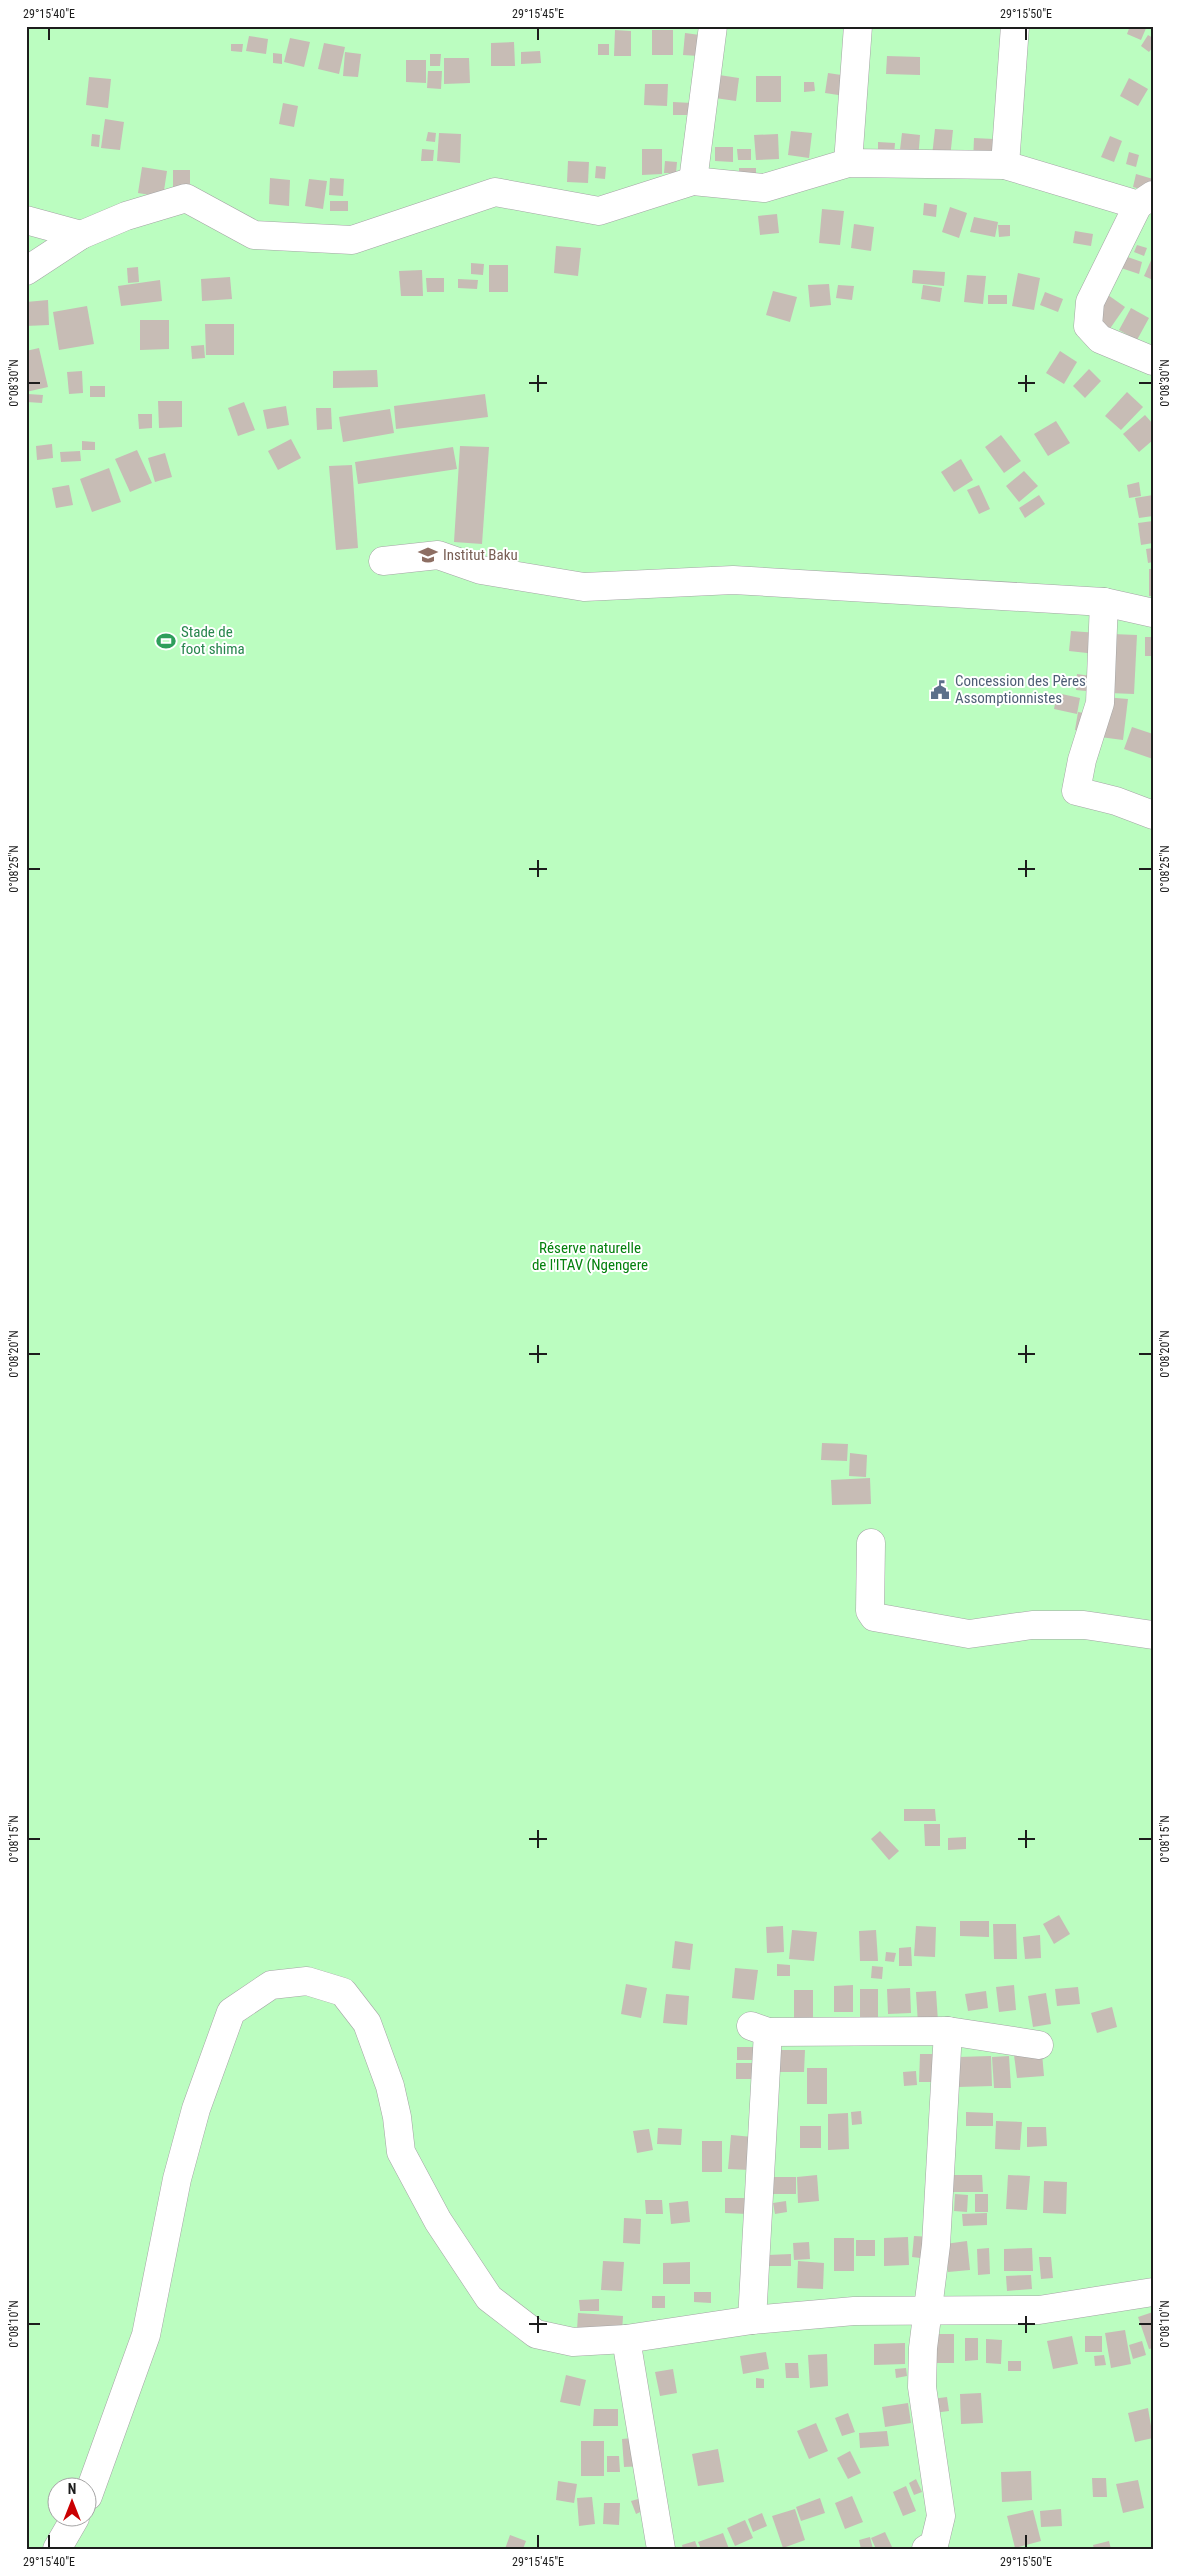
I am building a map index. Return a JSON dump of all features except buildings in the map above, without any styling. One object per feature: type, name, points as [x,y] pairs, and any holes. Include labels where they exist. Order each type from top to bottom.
[{"type":"street","points":[[693,180],[713,26]]},
{"type":"street","points":[[848,163],[858,26]]},
{"type":"street","points":[[1005,165],[1015,26]]},
{"type":"street","points":[[26,271],[81,235],[126,216],[186,198],[254,235],[352,240],[495,192],[599,211],[693,180],[764,188],[848,163],[1005,165],[1145,200],[1090,302],[1088,326],[1100,339],[1153,361]]},
{"type":"street","points":[[26,220],[81,235]]},
{"type":"street","points":[[383,561],[438,555],[480,570],[584,587],[733,580],[1104,602],[1153,613]]},
{"type":"street","points":[[1104,602],[1100,703],[1082,760],[1076,791],[1116,801],[1153,815]]},
{"type":"street","points":[[871,1543],[870,1611],[874,1617],[969,1634],[1032,1625],[1084,1625],[1153,1635]]},
{"type":"street","points":[[94,2478],[146,2335],[177,2179],[196,2109],[231,2012],[270,1985],[308,1981],[343,1992],[367,2023],[390,2086],[397,2118],[401,2152],[438,2221],[489,2298],[536,2334],[573,2342],[626,2339],[752,2320],[854,2311],[1039,2310],[1153,2292]]},
{"type":"street","points":[[752,2320],[759,2029],[948,2031],[1039,2045]]},
{"type":"street","points":[[926,2549],[934,2545],[941,2516],[922,2386],[926,2310],[936,2245],[948,2031]]},
{"type":"street","points":[[626,2339],[661,2549]]},
{"type":"street","points":[[57,2549],[69,2528]]},
{"type":"green space","name":"Réserve naturelle de l'ITAV (Ngengere","points":[[26,26],[1153,26],[1153,2549],[26,2549]]},
{"type":"place","name":"Institut Baku","points":[[428,555]]},
{"type":"place","name":"Stade de foot shima","points":[[166,641]]},
{"type":"place","name":"Concession des Pères Assomptionnistes","points":[[940,690]]}]
